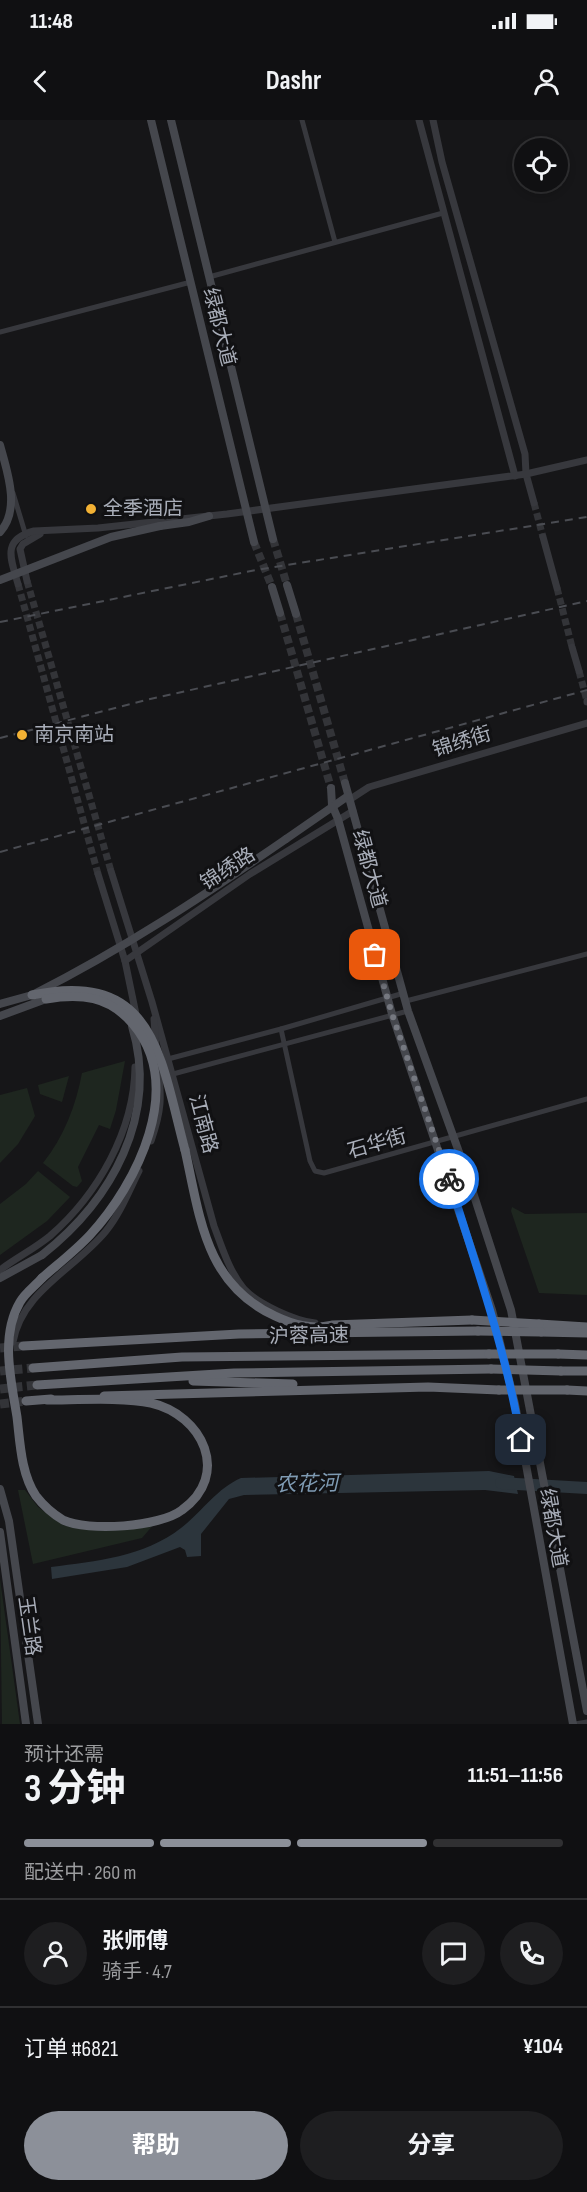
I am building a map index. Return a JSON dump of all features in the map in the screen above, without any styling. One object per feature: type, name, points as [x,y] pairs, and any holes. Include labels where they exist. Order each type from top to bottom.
[{"type":"highway","points":[[32,995],[78,989],[100,993],[125,1005],[135,1013],[154,1045],[164,1069],[198,1210],[215,1263],[229,1284],[265,1312],[285,1321],[318,1328],[332,1325],[472,1320],[587,1333]]},
{"type":"highway","points":[[46,999],[65,990]]},
{"type":"highway","points":[[46,1400],[151,1403],[181,1416],[194,1426],[207,1454],[208,1466],[201,1491],[181,1512],[135,1524],[82,1526],[64,1520],[41,1502],[27,1478],[8,1340],[14,1317],[21,1301],[42,1278],[89,1236],[106,1215],[135,1169],[146,1142],[156,1096],[156,1073],[148,1047],[126,1017],[100,993]]},
{"type":"highway","points":[[46,999],[69,995],[96,997],[126,1017]]},
{"type":"highway","points":[[23,1346],[239,1334],[478,1331],[587,1327]]},
{"type":"highway","name":"沪蓉高速","points":[[33,1368],[182,1357],[587,1355]]},
{"type":"highway","name":"沪蓉高速","points":[[37,1385],[234,1373],[491,1369],[587,1371]]},
{"type":"highway","points":[[151,1379],[230,1383],[587,1391]]},
{"type":"highway","points":[[26,1401],[117,1395],[428,1387]]},
{"type":"main road","name":"绿都大道","points":[[151,120],[254,542]]},
{"type":"main road","name":"绿都大道","points":[[171,120],[273,539]]},
{"type":"main road","points":[[0,444],[8,478],[11,510],[0,532]]},
{"type":"main road","points":[[0,580],[111,537],[189,522],[208,516]]},
{"type":"main road","points":[[287,585],[296,614]]},
{"type":"main road","points":[[272,587],[279,612]]},
{"type":"main road","name":"绿都大道","points":[[345,783],[408,1011],[511,1310],[587,1712]]},
{"type":"main road","name":"绿都大道","points":[[331,788],[332,805],[338,819],[387,999],[492,1310],[515,1404],[574,1724]]},
{"type":"main road","points":[[0,1004],[32,995],[148,931],[286,839],[332,805],[349,798]]},
{"type":"main road","points":[[0,1016],[46,999]]},
{"type":"main road","points":[[0,1278],[42,1255],[92,1206],[117,1168],[135,1122],[141,1071],[140,1055],[126,1017]]},
{"type":"main road","points":[[0,1489],[9,1521],[38,1724]]},
{"type":"main road","name":"玉兰路","points":[[0,1532],[26,1724]]},
{"type":"street","points":[[302,120],[335,242]]},
{"type":"street","points":[[419,120],[442,213],[515,476]]},
{"type":"street","points":[[433,120],[442,162],[525,454],[526,474],[534,503]]},
{"type":"street","points":[[209,277],[442,213]]},
{"type":"street","points":[[0,332],[191,282]]},
{"type":"street","points":[[0,444],[26,537],[20,549],[27,581]]},
{"type":"street","points":[[18,584],[9,553],[13,543],[51,530],[98,528],[247,512],[265,507],[515,476],[587,460]]},
{"type":"street","points":[[543,537],[557,588]]},
{"type":"street","points":[[0,553],[20,549]]},
{"type":"street","points":[[572,647],[579,671]]},
{"type":"street","name":"锦绣街","points":[[349,798],[369,788],[587,723]]},
{"type":"street","name":"锦绣路","points":[[124,961],[250,874],[352,811]]},
{"type":"street","name":"江南路","points":[[111,871],[173,1074],[214,1226],[233,1271],[245,1290],[279,1311],[308,1322],[332,1325]]},
{"type":"street","points":[[0,1270],[31,1250],[66,1221],[90,1192],[109,1164],[127,1114],[135,1072],[135,1001],[98,874]]},
{"type":"street","points":[[168,1059],[387,999],[405,997],[587,954]]},
{"type":"street","points":[[10,1363],[15,1331],[22,1315],[44,1288],[82,1256],[106,1231],[143,1162],[160,1116],[162,1089],[152,1002]]},
{"type":"street","points":[[173,1074],[408,1011]]},
{"type":"street","name":"石华街","points":[[281,1029],[310,1161],[315,1171],[324,1173],[354,1167],[587,1099]]},
{"type":"street","points":[[574,1724],[587,1722]]},
{"type":"shaded area","points":[[125,1061],[110,1129],[99,1125],[78,1167],[82,1181],[77,1187],[73,1186],[43,1163],[68,1120],[82,1073]]},
{"type":"shaded area","points":[[69,1076],[62,1102],[40,1094],[38,1085]]},
{"type":"shaded area","points":[[27,1088],[35,1116],[18,1144],[0,1163],[0,1095]]},
{"type":"shaded area","points":[[38,1171],[70,1197],[47,1221],[0,1255],[0,1204],[26,1184]]},
{"type":"shaded area","points":[[512,1207],[525,1214],[587,1213],[587,1295],[539,1293],[511,1211]]},
{"type":"shaded area","points":[[18,1490],[25,1490],[38,1507],[59,1522],[154,1524],[142,1538],[33,1564]]},
{"type":"shaded area","points":[[0,1579],[20,1724],[2,1724]]},
{"type":"water","points":[[489,1471],[514,1476],[518,1494],[485,1490],[244,1495],[229,1499],[201,1534],[201,1556],[187,1557],[185,1550],[180,1547],[127,1567],[52,1579],[51,1567],[135,1552],[167,1538],[189,1522],[224,1488],[241,1478]]},
{"type":"waterway","name":"农花河","points":[[501,1483],[587,1488]]},
{"type":"tunnel","points":[[534,503],[543,537]]},
{"type":"tunnel","points":[[273,539],[287,585]]},
{"type":"tunnel","points":[[254,542],[272,587]]},
{"type":"tunnel","points":[[27,581],[111,871]]},
{"type":"tunnel","points":[[18,584],[98,874]]},
{"type":"tunnel","points":[[557,588],[572,647]]},
{"type":"tunnel","points":[[280,613],[331,788]]},
{"type":"tunnel","points":[[296,614],[345,783]]},
{"type":"tunnel","points":[[579,671],[587,701]]},
{"type":"tunnel","points":[[0,1348],[23,1346]]},
{"type":"tunnel","points":[[0,1371],[33,1368]]},
{"type":"tunnel","points":[[0,1389],[37,1385]]},
{"type":"tunnel","points":[[0,1404],[26,1401]]},
{"type":"railway","points":[[0,622],[256,570],[587,517]]},
{"type":"railway","points":[[0,738],[146,700],[587,601]]},
{"type":"railway","points":[[0,852],[587,690]]},
{"type":"way so far","points":[[375,955],[392,1014],[449,1179]]},
{"type":"place","name":"全季酒店","points":[[91,509]]},
{"type":"place","name":"南京南站","points":[[22,735]]},
{"type":"route","points":[[449,1179],[492,1310],[515,1404],[521,1440]]}]
